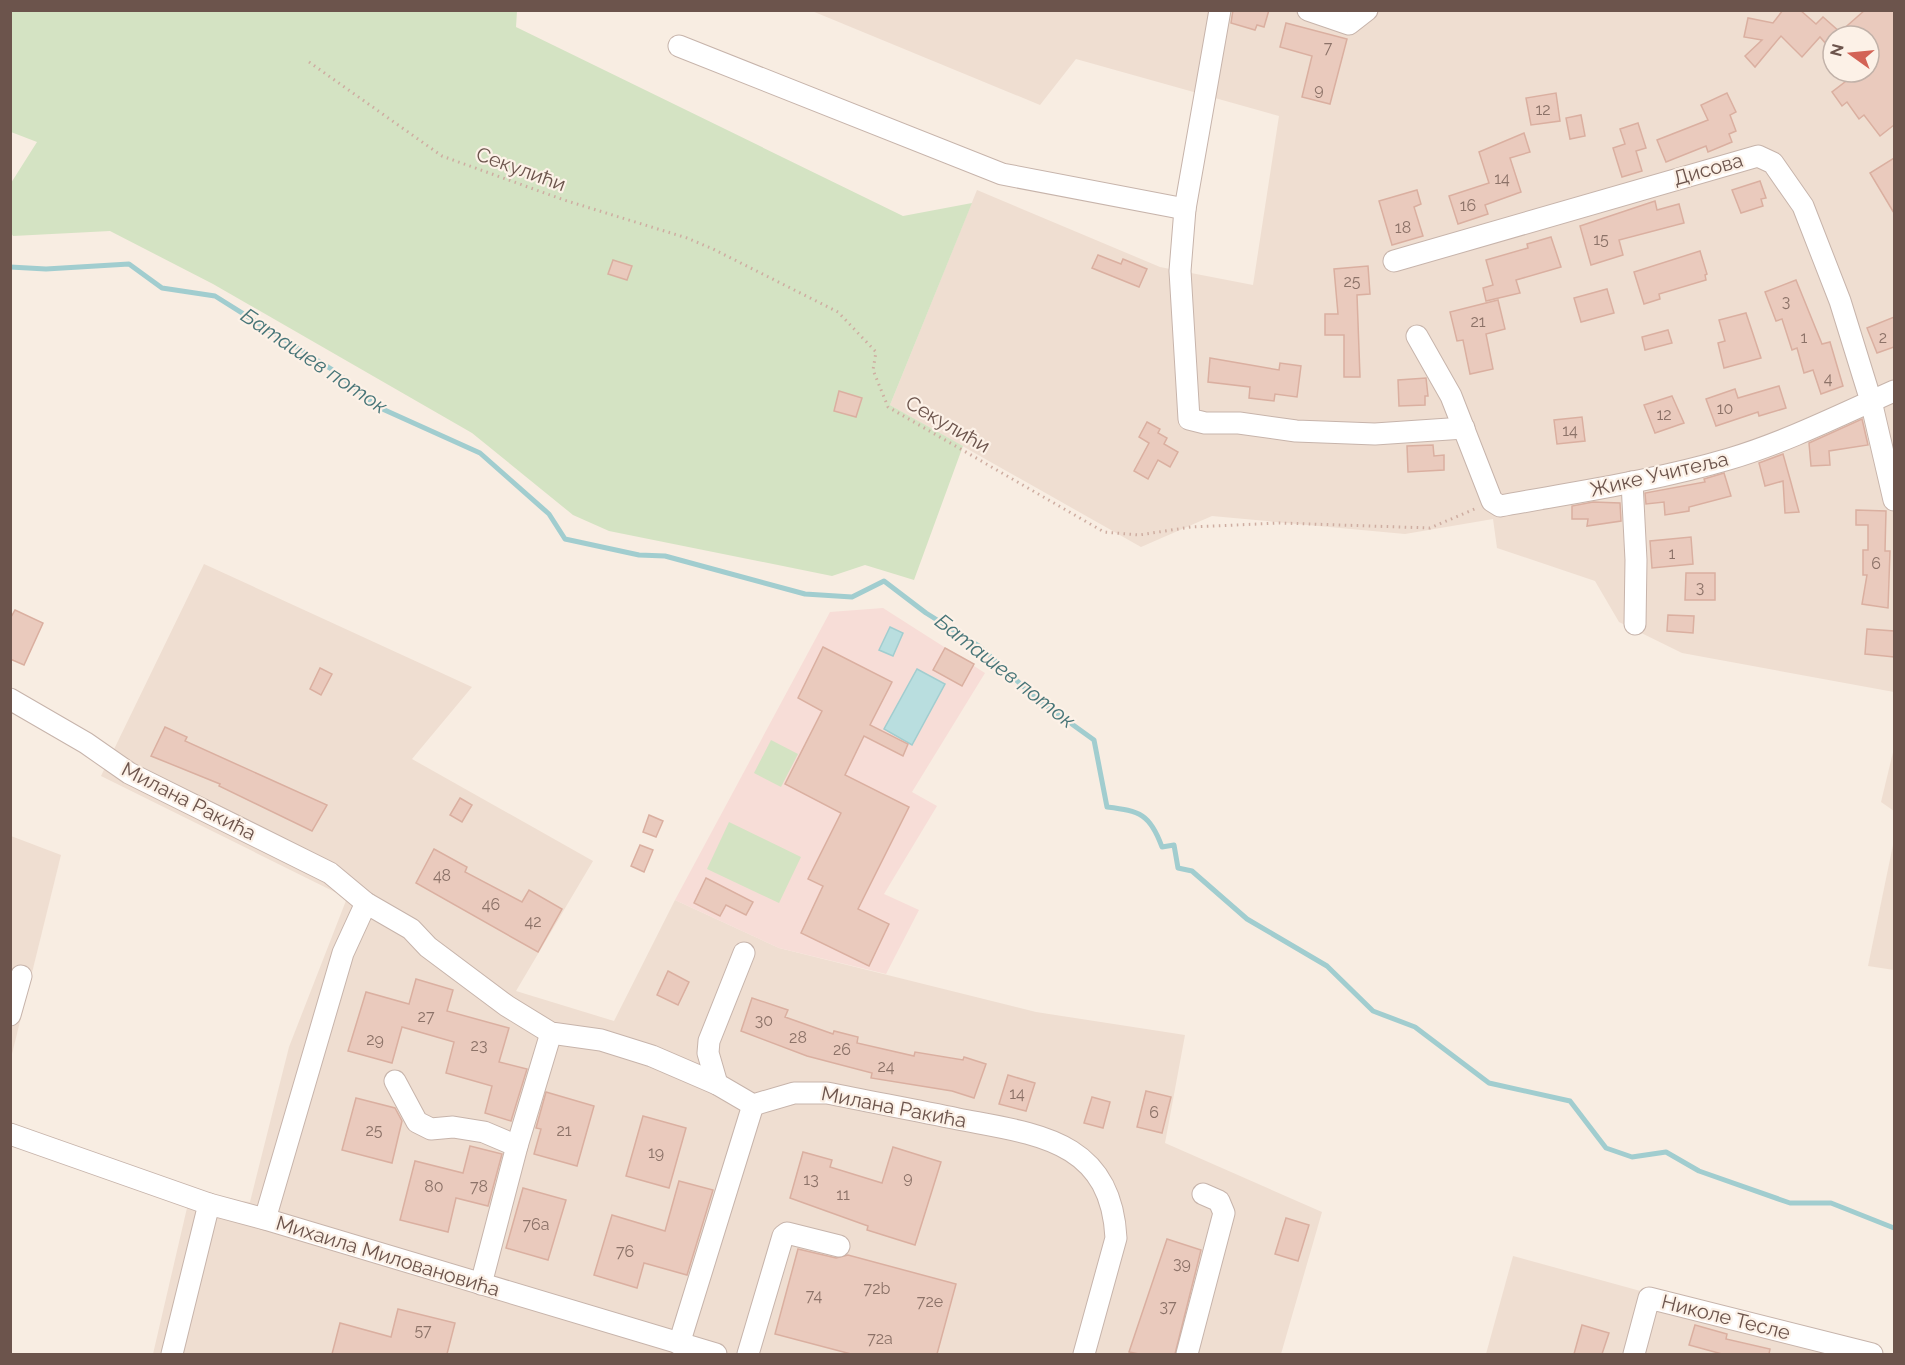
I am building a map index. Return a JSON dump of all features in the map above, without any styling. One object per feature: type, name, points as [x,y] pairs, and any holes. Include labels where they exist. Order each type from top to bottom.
[{"type":"street","points":[[1220,10],[1185,209],[1180,271],[1189,419],[1205,423],[1239,423],[1296,431],[1364,434],[1464,428]]},
{"type":"street","points":[[1308,10],[1348,24],[1367,10]]},
{"type":"street","points":[[679,46],[1002,174],[1185,209]]},
{"type":"street","name":"Дисова","points":[[1395,261],[1758,156],[1773,164],[1803,206],[1840,301],[1871,401],[1894,500]]},
{"type":"street","points":[[1417,336],[1451,396],[1492,501]]},
{"type":"street","name":"Жике Учитеља","points":[[1492,501],[1500,506],[1632,483],[1731,458],[1894,391]]},
{"type":"street","points":[[1632,483],[1636,560],[1635,624]]},
{"type":"street","name":"Милана Ракића","points":[[10,699],[86,743],[129,773],[330,873],[366,903],[411,929],[428,947],[507,1006],[551,1033],[601,1040],[652,1056],[717,1084],[753,1106],[794,1093],[827,1093],[1038,1134],[1074,1152],[1091,1168],[1105,1189],[1116,1231],[1083,1354]]},
{"type":"street","points":[[265,1219],[343,953],[366,903]]},
{"type":"street","points":[[717,1084],[708,1053],[708,1041],[744,953]]},
{"type":"street","points":[[10,1015],[21,976]]},
{"type":"street","points":[[482,1284],[517,1146],[551,1033]]},
{"type":"street","points":[[395,1081],[417,1122],[432,1129],[453,1127],[484,1132],[517,1146]]},
{"type":"street","points":[[679,1344],[753,1106]]},
{"type":"street","name":"Михаила Миловановића","points":[[10,1134],[208,1204],[716,1354]]},
{"type":"street","points":[[1186,1354],[1215,1252],[1223,1209],[1215,1199],[1203,1194]]},
{"type":"street","points":[[172,1354],[208,1204]]},
{"type":"street","points":[[748,1354],[783,1236],[787,1233],[839,1246]]},
{"type":"street","name":"Николе Тесле","points":[[1635,1354],[1649,1298],[1872,1354]]},
{"type":"path","name":"Секулићи","points":[[309,62],[442,156],[564,201],[687,238],[838,312],[876,352],[873,370],[888,407],[1104,532],[1139,536],[1191,527],[1280,524],[1430,528],[1492,501]]},
{"type":"shaded area","points":[[812,11],[1894,11],[1894,692],[1682,653],[1619,622],[1595,581],[1497,548],[1493,519],[1405,534],[1212,516],[1141,547],[890,405],[977,190],[1160,267],[1253,285],[1279,116],[1076,59],[1040,105]]},
{"type":"shaded area","points":[[204,564],[472,687],[412,759],[593,861],[516,991],[614,1021],[675,900],[779,948],[1036,1012],[1185,1035],[1165,1143],[1322,1212],[1281,1354],[153,1354],[190,1195],[250,1202],[289,1047],[347,898],[101,776]]},
{"type":"shaded area","points":[[883,608],[985,673],[912,792],[937,806],[884,894],[919,910],[886,974],[779,948],[675,900],[830,612]]},
{"type":"shaded area","points":[[1894,748],[1894,811],[1881,802]]},
{"type":"shaded area","points":[[11,836],[61,855],[11,1058]]},
{"type":"shaded area","points":[[1894,840],[1894,970],[1868,966]]},
{"type":"shaded area","points":[[1513,1256],[1870,1354],[1486,1354]]},
{"type":"green space","points":[[11,11],[517,11],[516,27],[903,216],[972,203],[890,405],[963,446],[914,580],[865,565],[832,576],[609,531],[573,515],[472,433],[213,284],[110,231],[13,236],[11,233],[11,183],[37,142],[11,132]]},
{"type":"green space","points":[[771,740],[798,754],[781,787],[754,773]]},
{"type":"green space","points":[[729,822],[801,857],[779,903],[707,869]]},
{"type":"water","points":[[890,627],[903,633],[893,656],[879,650]]},
{"type":"water","points":[[917,669],[945,684],[912,745],[884,729]]},
{"type":"building","points":[[1233,10],[1269,10],[1264,27],[1257,25],[1255,30],[1231,23]]},
{"type":"building","points":[[1783,10],[1800,10],[1816,24],[1823,17],[1831,24],[1821,24],[1821,38],[1802,57],[1781,36],[1755,67],[1745,56],[1762,40],[1744,37],[1748,18],[1773,23]]},
{"type":"building","points":[[1865,10],[1894,10],[1894,125],[1880,136],[1864,115],[1859,119],[1847,102],[1842,106],[1832,92],[1842,84],[1881,84],[1881,24],[1849,24]]},
{"type":"building","points":[[1286,23],[1347,39],[1330,104],[1302,97],[1312,56],[1280,47]]},
{"type":"building","points":[[1556,93],[1560,121],[1531,125],[1526,98]]},
{"type":"building","points":[[1727,93],[1736,112],[1730,115],[1736,131],[1729,134],[1732,142],[1708,152],[1706,146],[1666,162],[1657,140],[1708,120],[1701,105]]},
{"type":"building","points":[[1581,115],[1585,136],[1570,139],[1566,118]]},
{"type":"building","points":[[1638,123],[1646,148],[1636,151],[1642,171],[1622,177],[1613,148],[1625,144],[1620,129]]},
{"type":"building","points":[[1524,133],[1530,152],[1510,158],[1521,192],[1485,205],[1488,214],[1458,224],[1449,196],[1489,183],[1479,152]]},
{"type":"building","points":[[1894,158],[1894,213],[1870,173]]},
{"type":"building","points":[[1760,181],[1766,198],[1761,199],[1763,206],[1741,213],[1732,190]]},
{"type":"building","points":[[1417,190],[1421,204],[1414,207],[1423,236],[1392,245],[1379,201]]},
{"type":"building","points":[[1655,201],[1657,210],[1679,204],[1684,223],[1619,240],[1623,255],[1591,265],[1580,226]]},
{"type":"building","points":[[1551,237],[1561,267],[1516,280],[1520,293],[1486,301],[1483,288],[1493,285],[1486,260],[1528,248],[1527,244]]},
{"type":"building","points":[[1700,251],[1707,274],[1705,275],[1706,280],[1659,294],[1660,299],[1644,304],[1634,272]]},
{"type":"building","points":[[1098,255],[1121,264],[1123,259],[1147,269],[1139,287],[1092,268]]},
{"type":"building","points":[[613,260],[632,266],[627,280],[608,274]]},
{"type":"building","points":[[1368,266],[1370,294],[1357,295],[1360,377],[1344,377],[1344,335],[1325,335],[1325,314],[1338,314],[1334,269]]},
{"type":"building","points":[[1796,280],[1822,344],[1830,342],[1843,386],[1821,394],[1813,370],[1804,373],[1797,348],[1792,350],[1782,319],[1776,321],[1765,292]]},
{"type":"building","points":[[1607,289],[1614,313],[1581,322],[1574,298]]},
{"type":"building","points":[[1498,300],[1505,329],[1486,334],[1493,369],[1470,374],[1463,340],[1457,341],[1450,312]]},
{"type":"building","points":[[1746,313],[1761,358],[1724,368],[1718,343],[1725,341],[1719,320]]},
{"type":"building","points":[[1894,317],[1894,347],[1877,353],[1867,328]]},
{"type":"building","points":[[1668,330],[1672,343],[1645,350],[1642,337]]},
{"type":"building","points":[[1210,358],[1279,370],[1280,363],[1301,366],[1297,397],[1275,394],[1274,401],[1249,398],[1250,387],[1208,382]]},
{"type":"building","points":[[1426,378],[1428,396],[1425,396],[1425,405],[1399,406],[1398,380]]},
{"type":"building","points":[[1779,386],[1786,408],[1759,416],[1758,412],[1716,426],[1706,399],[1735,389],[1738,398]]},
{"type":"building","points":[[839,391],[862,398],[856,417],[834,411]]},
{"type":"building","points":[[1672,396],[1684,423],[1655,433],[1644,405]]},
{"type":"building","points":[[1582,417],[1585,441],[1557,444],[1554,420]]},
{"type":"building","points":[[1862,419],[1868,445],[1829,451],[1830,465],[1811,466],[1809,443]]},
{"type":"building","points":[[1147,422],[1160,429],[1158,433],[1167,438],[1164,444],[1178,452],[1170,467],[1158,460],[1148,479],[1134,471],[1149,443],[1139,437]]},
{"type":"building","points":[[1433,445],[1434,456],[1444,455],[1444,470],[1408,472],[1407,446]]},
{"type":"building","points":[[1783,454],[1799,512],[1785,513],[1783,481],[1765,486],[1759,463]]},
{"type":"building","points":[[1724,473],[1731,496],[1689,507],[1689,511],[1665,515],[1664,502],[1646,504],[1645,493],[1705,482],[1704,479]]},
{"type":"building","points":[[1593,502],[1620,503],[1621,521],[1587,526],[1588,519],[1572,519],[1572,506]]},
{"type":"building","points":[[1856,510],[1886,511],[1885,551],[1890,551],[1888,608],[1862,604],[1867,575],[1863,575],[1863,550],[1868,550],[1868,525],[1856,525]]},
{"type":"building","points":[[1691,537],[1693,564],[1652,568],[1650,541]]},
{"type":"building","points":[[1686,573],[1715,573],[1715,600],[1685,600]]},
{"type":"building","points":[[15,610],[43,623],[24,665],[10,659],[10,619]]},
{"type":"building","points":[[1668,615],[1694,616],[1693,633],[1667,631]]},
{"type":"building","points":[[1867,629],[1894,631],[1894,657],[1865,654]]},
{"type":"building","points":[[823,647],[892,682],[870,725],[908,744],[903,756],[864,736],[845,775],[909,807],[858,909],[889,924],[869,966],[801,933],[823,886],[808,879],[841,813],[785,784],[822,711],[798,698]]},
{"type":"building","points":[[945,648],[974,664],[962,686],[933,670]]},
{"type":"building","points":[[320,668],[332,674],[321,695],[310,689]]},
{"type":"building","points":[[165,727],[187,737],[185,741],[327,805],[312,831],[219,786],[220,784],[151,756]]},
{"type":"building","points":[[460,798],[472,805],[462,822],[450,815]]},
{"type":"building","points":[[649,815],[663,821],[656,837],[643,832]]},
{"type":"building","points":[[640,845],[653,850],[644,872],[631,866]]},
{"type":"building","points":[[434,849],[467,867],[465,872],[522,902],[529,890],[562,909],[538,952],[416,883]]},
{"type":"building","points":[[706,878],[753,902],[746,915],[726,905],[720,916],[694,903]]},
{"type":"building","points":[[668,971],[689,982],[678,1005],[657,995]]},
{"type":"building","points":[[416,979],[453,990],[447,1011],[509,1028],[499,1062],[527,1069],[511,1121],[485,1113],[492,1086],[446,1073],[454,1042],[402,1027],[392,1063],[348,1051],[366,992],[409,1004]]},
{"type":"building","points":[[752,998],[788,1010],[785,1017],[833,1034],[834,1031],[858,1037],[857,1043],[914,1056],[915,1052],[963,1060],[964,1057],[986,1064],[974,1098],[952,1091],[871,1078],[872,1073],[807,1056],[741,1031]]},
{"type":"building","points":[[1008,1075],[1035,1083],[1026,1111],[999,1104]]},
{"type":"building","points":[[1146,1091],[1171,1097],[1162,1133],[1137,1127]]},
{"type":"building","points":[[546,1092],[594,1106],[577,1166],[534,1154],[541,1129],[536,1128]]},
{"type":"building","points":[[1092,1097],[1110,1102],[1103,1128],[1084,1123]]},
{"type":"building","points":[[356,1098],[395,1108],[402,1121],[392,1163],[342,1150]]},
{"type":"building","points":[[643,1116],[686,1128],[669,1188],[626,1176]]},
{"type":"building","points":[[470,1146],[502,1154],[488,1206],[456,1198],[448,1232],[400,1220],[415,1161],[463,1173]]},
{"type":"building","points":[[893,1147],[941,1162],[915,1245],[867,1230],[868,1226],[790,1198],[803,1152],[832,1160],[830,1167],[882,1183]]},
{"type":"building","points":[[679,1181],[713,1190],[687,1275],[644,1263],[637,1288],[594,1275],[612,1215],[665,1231]]},
{"type":"building","points":[[523,1188],[566,1200],[548,1260],[506,1248]]},
{"type":"building","points":[[1286,1218],[1309,1225],[1298,1261],[1275,1254]]},
{"type":"building","points":[[1167,1239],[1201,1250],[1175,1354],[1129,1352]]},
{"type":"building","points":[[798,1249],[836,1258],[848,1255],[956,1284],[937,1354],[851,1354],[775,1334]]},
{"type":"building","points":[[398,1309],[455,1323],[447,1354],[332,1354],[340,1323],[391,1337]]},
{"type":"building","points":[[1582,1325],[1609,1333],[1602,1354],[1574,1354]]},
{"type":"building","points":[[1695,1325],[1727,1334],[1726,1339],[1770,1349],[1769,1354],[1722,1354],[1689,1345]]},
{"type":"waterway","name":"Баташев поток","points":[[10,267],[46,269],[129,264],[162,288],[215,296],[336,372],[378,407],[480,453],[549,514],[565,539],[639,555],[665,556],[805,594],[852,597],[884,581],[926,613],[979,646],[1037,699],[1094,740],[1107,807],[1128,810],[1142,816],[1153,827],[1162,847],[1174,845],[1178,868],[1192,871],[1247,919],[1327,966],[1373,1011],[1415,1027],[1489,1083],[1570,1101],[1606,1148],[1632,1157],[1666,1152],[1699,1171],[1790,1203],[1831,1203],[1894,1228]]}]
